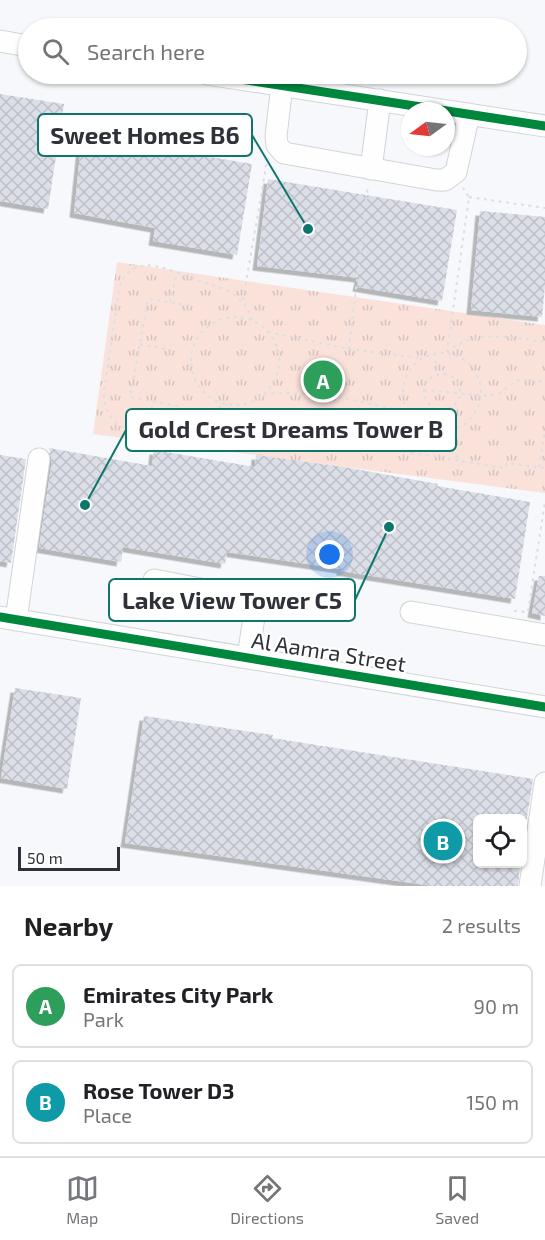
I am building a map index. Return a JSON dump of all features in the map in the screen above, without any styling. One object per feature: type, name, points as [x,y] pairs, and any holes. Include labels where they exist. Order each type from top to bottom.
[{"type":"street","points":[[0,40],[18,44]]},
{"type":"street","points":[[275,84],[545,126]]},
{"type":"street","points":[[282,85],[276,136],[280,149],[289,155],[440,180],[453,176],[458,167],[469,114]]},
{"type":"street","points":[[370,169],[380,100]]},
{"type":"street","points":[[8,618],[39,459]]},
{"type":"street","points":[[154,580],[252,599],[255,610],[248,658]]},
{"type":"street","points":[[411,612],[545,634]]},
{"type":"street","name":"Al Aamra Street","points":[[8,618],[545,706]]},
{"type":"street","points":[[530,886],[545,783]]},
{"type":"path","points":[[243,302],[270,143],[276,136]]},
{"type":"path","points":[[349,349],[370,169]]},
{"type":"path","points":[[453,176],[469,197],[545,208]]},
{"type":"path","points":[[447,352],[469,197]]},
{"type":"path","points":[[421,358],[349,349],[268,332],[252,320],[243,302],[231,293],[158,266],[143,265],[130,272],[119,289],[104,401],[109,415],[119,426],[133,431],[276,431],[506,468],[507,463],[545,468]]},
{"type":"path","points":[[170,302],[177,273]]},
{"type":"path","points":[[178,406],[130,397],[148,299],[194,306]]},
{"type":"path","points":[[228,405],[218,402],[202,390],[192,373],[191,353],[199,335],[214,322],[232,317],[252,320]]},
{"type":"path","points":[[181,431],[202,414],[228,405],[247,404],[271,387],[278,369],[277,349],[268,332]]},
{"type":"path","points":[[447,352],[460,342],[484,336],[545,342]]},
{"type":"path","points":[[140,344],[166,349]]},
{"type":"path","points":[[447,352],[463,358],[470,364],[480,379],[482,396],[476,413],[464,425],[456,429],[438,431],[422,425],[409,413],[403,396],[405,379],[414,364],[421,358],[434,353],[447,352]]},
{"type":"path","points":[[434,353],[438,374]]},
{"type":"path","points":[[444,373],[458,383],[460,394],[455,404],[446,410],[435,408],[426,401],[424,390],[428,380],[438,374],[444,373]]},
{"type":"path","points":[[424,390],[482,396],[500,393],[522,379],[545,382]]},
{"type":"path","points":[[264,394],[296,392],[327,394],[409,413]]},
{"type":"path","points":[[148,431],[153,401]]},
{"type":"path","points":[[422,425],[435,408]]},
{"type":"path","points":[[539,467],[545,430]]},
{"type":"path","points":[[438,431],[459,460]]},
{"type":"path","points":[[512,629],[514,611],[528,612],[545,501]]},
{"type":"green space","points":[[117,262],[545,325],[545,493],[93,434]]},
{"type":"building","points":[[0,94],[64,104],[48,209],[0,201]]},
{"type":"building","points":[[84,117],[167,133],[164,149],[252,164],[237,255],[153,241],[155,228],[74,213]]},
{"type":"building","points":[[268,179],[457,210],[442,301],[357,287],[359,278],[257,266]]},
{"type":"building","points":[[480,211],[545,217],[545,286],[542,317],[471,310]]},
{"type":"building","points":[[49,448],[152,466],[154,450],[255,467],[256,455],[344,467],[530,502],[515,599],[227,552],[225,564],[123,547],[121,562],[39,548],[52,461]]},
{"type":"building","points":[[0,455],[26,459],[11,563],[0,561]]},
{"type":"building","points":[[539,576],[545,576],[545,616],[532,613]]},
{"type":"building","points":[[15,688],[81,698],[67,789],[1,778]]},
{"type":"building","points":[[144,716],[273,735],[272,738],[533,779],[527,817],[527,814],[473,814],[473,868],[520,868],[518,886],[434,886],[125,843]]},
{"type":"cycle path","points":[[272,84],[545,126]]},
{"type":"cycle path","points":[[0,617],[545,707]]},
{"type":"place","name":"Sweet Homes B6","points":[[308,229]]},
{"type":"place","name":"Emirates City Park","points":[[323,380]]},
{"type":"place","name":"Gold Crest Dreams Tower B","points":[[85,505]]},
{"type":"place","name":"Lake View Tower C5","points":[[389,527]]},
{"type":"place","name":"Rose Tower D3","points":[[443,841]]}]
